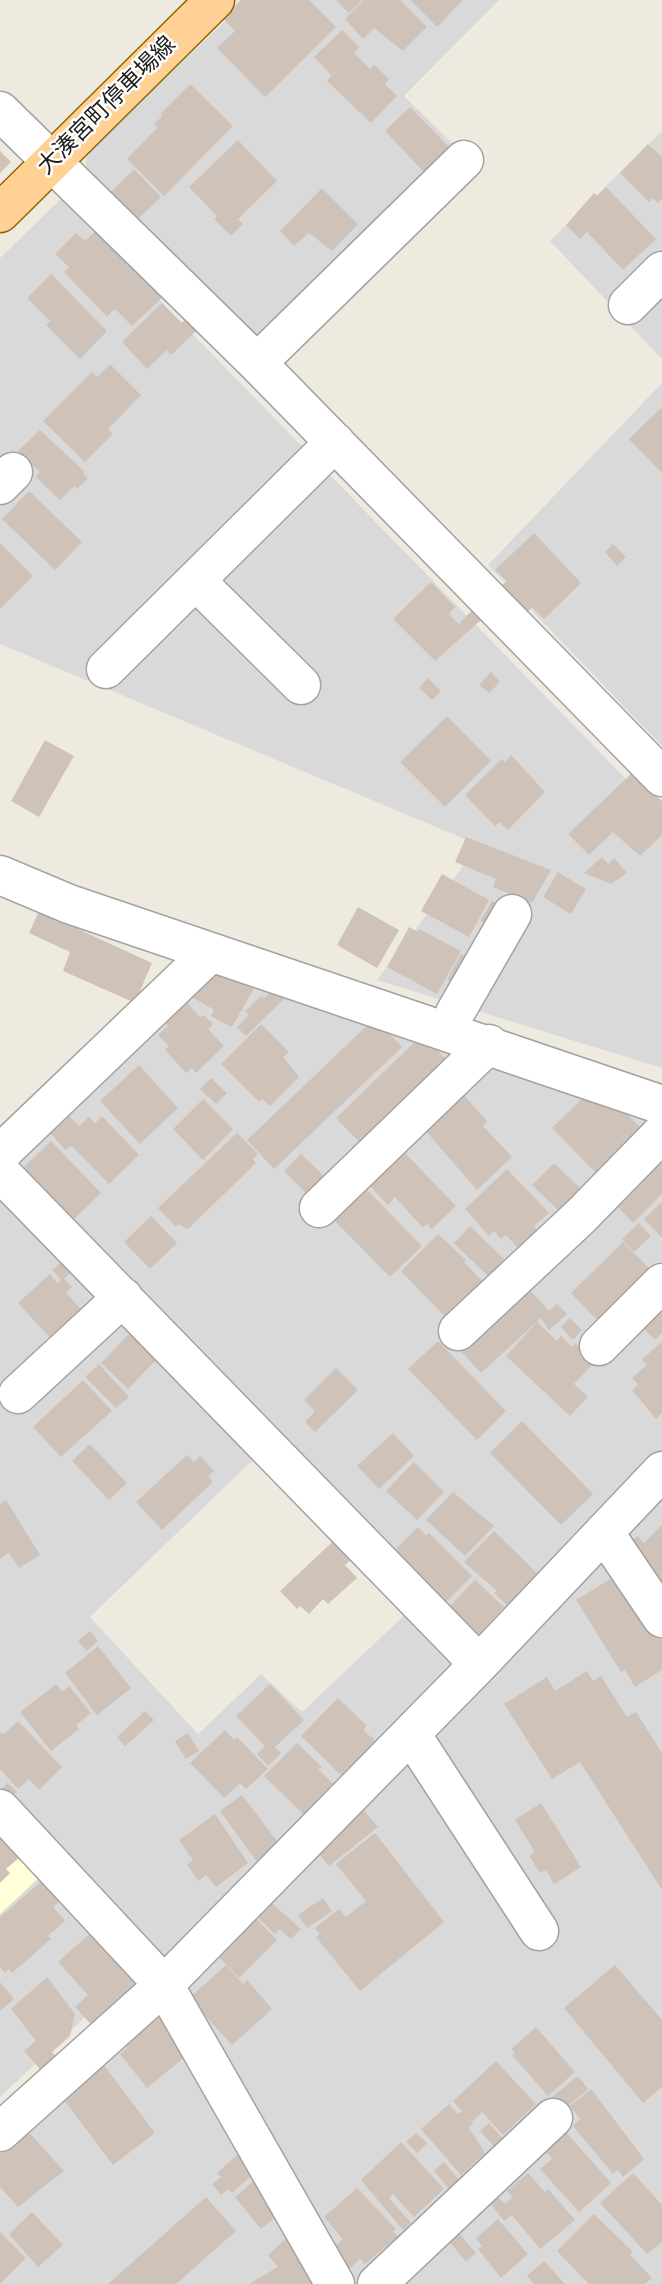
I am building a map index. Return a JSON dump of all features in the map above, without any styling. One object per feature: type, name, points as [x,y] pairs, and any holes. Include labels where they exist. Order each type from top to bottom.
[{"type":"main road","name":"大湊宮町停車場線","points":[[0,213],[215,0]]},
{"type":"street","points":[[0,111],[257,363],[662,777]]},
{"type":"street","points":[[257,363],[464,160]]},
{"type":"street","points":[[628,305],[662,271]]},
{"type":"street","points":[[107,669],[335,442]]},
{"type":"street","points":[[196,581],[301,685]]},
{"type":"street","points":[[0,875],[69,904],[209,953],[489,1044],[662,1105]]},
{"type":"street","points":[[450,1032],[455,1013],[512,914]]},
{"type":"street","points":[[0,1154],[209,953]]},
{"type":"street","points":[[319,1208],[489,1044]]},
{"type":"street","points":[[458,1331],[581,1216],[662,1133]]},
{"type":"street","points":[[0,1172],[480,1664]]},
{"type":"street","points":[[599,1346],[662,1283]]},
{"type":"street","points":[[18,1394],[123,1297]]},
{"type":"street","points":[[0,2132],[164,1985],[480,1664],[662,1471]]},
{"type":"street","points":[[604,1532],[662,1618]]},
{"type":"street","points":[[411,1734],[539,1931]]},
{"type":"street","points":[[0,1809],[164,1985],[335,2284]]},
{"type":"street","points":[[377,2284],[553,2118]]},
{"type":"shaded area","points":[[247,0],[499,0],[404,96],[456,147],[251,342],[87,175],[86,154]]},
{"type":"shaded area","points":[[662,131],[662,359],[550,241]]},
{"type":"shaded area","points":[[61,199],[662,816],[662,1068],[377,980],[479,845],[0,644],[0,258]]},
{"type":"shaded area","points":[[662,383],[662,746],[488,565]]},
{"type":"shaded area","points":[[211,969],[662,1118],[662,1454],[481,1650],[15,1161]]},
{"type":"shaded area","points":[[0,1190],[262,1451],[90,1617],[198,1734],[261,1674],[302,1712],[412,1608],[460,1664],[167,1964],[0,1791]]},
{"type":"shaded area","points":[[662,1488],[662,2284],[350,2284],[186,1999],[187,1983]]},
{"type":"shaded area","points":[[0,1822],[42,1875],[0,1914]]},
{"type":"shaded area","points":[[42,1875],[128,1977],[0,2097],[0,1914]]},
{"type":"shaded area","points":[[161,2008],[322,2284],[0,2284],[0,2152]]},
{"type":"building","points":[[241,0],[309,0],[336,27],[265,97],[217,48],[235,31],[223,18]]},
{"type":"building","points":[[336,0],[362,0],[349,13]]},
{"type":"building","points":[[364,0],[400,0],[427,27],[403,51],[374,28],[363,39],[345,19]]},
{"type":"building","points":[[410,0],[463,0],[437,27]]},
{"type":"building","points":[[342,30],[359,47],[354,53],[370,69],[374,64],[389,79],[385,84],[397,96],[371,123],[327,81],[337,70],[331,75],[314,57]]},
{"type":"building","points":[[190,84],[233,126],[164,196],[127,159],[157,128],[154,124],[162,116],[160,114]]},
{"type":"building","points":[[410,107],[451,149],[426,174],[385,131]]},
{"type":"building","points":[[238,140],[277,181],[238,219],[243,224],[231,236],[214,219],[217,216],[189,187]]},
{"type":"building","points":[[648,144],[662,157],[662,199],[658,203],[653,198],[649,202],[620,173]]},
{"type":"building","points":[[0,151],[11,162],[0,173]]},
{"type":"building","points":[[134,169],[161,197],[136,221],[109,194]]},
{"type":"building","points":[[606,187],[656,239],[623,270],[587,232],[580,239],[566,225],[594,193],[597,196]]},
{"type":"building","points":[[322,188],[358,224],[332,251],[309,233],[294,246],[280,231]]},
{"type":"building","points":[[98,229],[164,296],[132,326],[115,309],[107,317],[64,272],[69,267],[55,254],[76,233],[85,241]]},
{"type":"building","points":[[51,274],[107,331],[80,359],[46,325],[50,321],[27,298]]},
{"type":"building","points":[[162,303],[182,323],[185,319],[196,331],[171,355],[167,350],[147,369],[122,342]]},
{"type":"building","points":[[110,364],[141,395],[108,429],[113,434],[85,462],[43,421],[92,372],[97,377]]},
{"type":"building","points":[[662,407],[662,473],[629,439]]},
{"type":"building","points":[[40,430],[85,472],[83,473],[88,478],[77,489],[74,486],[60,500],[36,477],[40,472],[18,451]]},
{"type":"building","points":[[29,491],[82,542],[55,570],[2,519]]},
{"type":"building","points":[[534,533],[581,583],[544,619],[532,607],[528,612],[502,585],[507,581],[495,570]]},
{"type":"building","points":[[0,543],[33,576],[0,609]]},
{"type":"building","points":[[613,544],[626,557],[617,566],[605,552]]},
{"type":"building","points":[[431,582],[455,607],[449,614],[459,624],[473,609],[482,619],[435,661],[393,619]]},
{"type":"building","points":[[491,672],[500,682],[489,693],[479,685]]},
{"type":"building","points":[[428,678],[441,691],[432,700],[419,688]]},
{"type":"building","points":[[447,716],[491,761],[445,807],[400,762]]},
{"type":"building","points":[[45,740],[74,756],[39,817],[11,801]]},
{"type":"building","points":[[511,755],[545,792],[508,830],[499,822],[495,826],[465,795],[502,759],[505,762]]},
{"type":"building","points":[[633,772],[662,801],[662,835],[640,856],[613,832],[589,855],[568,834]]},
{"type":"building","points":[[466,837],[551,870],[532,903],[493,887],[496,879],[455,862]]},
{"type":"building","points":[[602,857],[608,864],[614,858],[627,873],[611,884],[584,873]]},
{"type":"building","points":[[558,872],[586,889],[571,914],[543,897]]},
{"type":"building","points":[[442,874],[489,900],[469,937],[421,911]]},
{"type":"building","points":[[492,901],[501,906],[490,927],[480,921]]},
{"type":"building","points":[[358,907],[399,930],[377,968],[337,945]]},
{"type":"building","points":[[39,911],[152,963],[135,1003],[63,971],[70,952],[29,933]]},
{"type":"building","points":[[409,927],[418,932],[419,929],[461,951],[437,994],[387,967]]},
{"type":"building","points":[[461,954],[467,957],[453,983],[447,980]]},
{"type":"building","points":[[210,966],[257,983],[232,1027],[211,1016],[214,1010],[192,997]]},
{"type":"building","points":[[278,986],[291,992],[246,1036],[237,1027],[249,1015],[245,1011],[261,996],[264,998]]},
{"type":"building","points":[[184,999],[200,1017],[204,1015],[213,1024],[208,1029],[224,1046],[196,1073],[192,1068],[186,1073],[165,1050],[169,1046],[158,1035],[168,1026],[163,1019]]},
{"type":"building","points":[[375,1018],[402,1047],[274,1169],[247,1140]]},
{"type":"building","points":[[261,1024],[289,1052],[283,1057],[299,1077],[270,1106],[262,1099],[259,1102],[221,1064]]},
{"type":"building","points":[[422,1035],[447,1060],[361,1144],[336,1118]]},
{"type":"building","points":[[139,1065],[178,1108],[140,1144],[100,1101]]},
{"type":"building","points":[[211,1078],[227,1093],[216,1104],[200,1089]]},
{"type":"building","points":[[591,1090],[613,1100],[644,1131],[598,1175],[552,1128]]},
{"type":"building","points":[[463,1094],[487,1121],[483,1126],[512,1157],[477,1190],[424,1129]]},
{"type":"building","points":[[203,1099],[233,1129],[203,1160],[173,1129]]},
{"type":"building","points":[[65,1112],[79,1126],[89,1117],[95,1123],[102,1116],[139,1155],[109,1184],[72,1146],[65,1150],[46,1128]]},
{"type":"building","points":[[237,1133],[258,1154],[253,1159],[256,1163],[188,1229],[178,1224],[176,1227],[158,1208]]},
{"type":"building","points":[[51,1141],[101,1193],[73,1220],[35,1180],[27,1187],[16,1175]]},
{"type":"building","points":[[662,1150],[662,1194],[633,1223],[611,1200]]},
{"type":"building","points":[[405,1153],[456,1206],[432,1229],[427,1224],[423,1228],[395,1197],[388,1205],[370,1186]]},
{"type":"building","points":[[301,1154],[328,1180],[311,1198],[284,1171]]},
{"type":"building","points":[[554,1163],[582,1190],[560,1212],[532,1185]]},
{"type":"building","points":[[507,1169],[549,1213],[534,1226],[538,1231],[518,1248],[506,1235],[501,1239],[494,1231],[489,1236],[465,1209]]},
{"type":"building","points":[[365,1188],[422,1246],[390,1277],[333,1219]]},
{"type":"building","points":[[662,1202],[662,1238],[644,1219]]},
{"type":"building","points":[[151,1216],[177,1243],[150,1269],[124,1242]]},
{"type":"building","points":[[639,1223],[651,1236],[634,1252],[622,1239]]},
{"type":"building","points":[[470,1226],[506,1261],[490,1278],[454,1243]]},
{"type":"building","points":[[438,1234],[466,1260],[464,1262],[488,1287],[451,1323],[401,1271]]},
{"type":"building","points":[[623,1242],[652,1271],[599,1322],[571,1293]]},
{"type":"building","points":[[67,1257],[76,1267],[64,1279],[72,1287],[66,1293],[82,1310],[51,1339],[18,1303],[50,1274],[57,1283],[61,1280],[52,1270]]},
{"type":"building","points":[[524,1284],[549,1311],[557,1304],[567,1314],[549,1330],[541,1318],[481,1373],[455,1345]]},
{"type":"building","points":[[662,1300],[662,1333],[655,1340],[638,1323]]},
{"type":"building","points":[[570,1318],[582,1330],[573,1340],[561,1327]]},
{"type":"building","points":[[537,1322],[557,1341],[561,1336],[572,1347],[575,1343],[595,1362],[574,1384],[588,1397],[570,1416],[506,1356]]},
{"type":"building","points":[[132,1331],[159,1357],[128,1389],[101,1363]]},
{"type":"building","points":[[438,1341],[506,1411],[477,1440],[408,1369]]},
{"type":"building","points":[[662,1342],[662,1413],[656,1419],[632,1390],[638,1385],[632,1378],[647,1365],[642,1359]]},
{"type":"building","points":[[99,1364],[129,1397],[116,1408],[85,1377]]},
{"type":"building","points":[[336,1368],[358,1390],[315,1432],[305,1422],[315,1411],[304,1400]]},
{"type":"building","points":[[83,1380],[112,1411],[61,1457],[33,1427]]},
{"type":"building","points":[[522,1421],[593,1494],[561,1525],[490,1453]]},
{"type":"building","points":[[393,1433],[414,1456],[379,1489],[357,1466]]},
{"type":"building","points":[[90,1444],[127,1483],[109,1500],[72,1461]]},
{"type":"building","points":[[187,1455],[194,1462],[200,1456],[214,1471],[208,1476],[213,1482],[162,1530],[136,1502]]},
{"type":"building","points":[[414,1462],[444,1492],[417,1520],[386,1491]]},
{"type":"building","points":[[453,1492],[494,1526],[465,1556],[426,1520]]},
{"type":"building","points":[[6,1500],[40,1555],[19,1568],[9,1553],[0,1559],[0,1504]]},
{"type":"building","points":[[662,1525],[662,1587],[626,1544],[638,1536],[649,1550],[644,1543]]},
{"type":"building","points":[[418,1527],[426,1535],[429,1533],[472,1576],[445,1603],[394,1551]]},
{"type":"building","points":[[494,1531],[540,1576],[510,1608],[494,1593],[497,1591],[464,1562]]},
{"type":"building","points":[[343,1532],[361,1551],[345,1565],[357,1578],[328,1604],[323,1599],[309,1614],[300,1606],[297,1609],[280,1591]]},
{"type":"building","points":[[620,1573],[662,1640],[662,1670],[635,1687],[625,1670],[621,1672],[576,1600]]},
{"type":"building","points":[[475,1580],[504,1607],[478,1636],[448,1608]]},
{"type":"building","points":[[90,1631],[98,1641],[87,1651],[78,1641]]},
{"type":"building","points":[[98,1646],[131,1688],[97,1715],[65,1673]]},
{"type":"building","points":[[587,1671],[593,1681],[601,1676],[627,1717],[636,1712],[662,1753],[662,1890],[580,1762],[552,1779],[504,1704],[547,1677],[555,1691]]},
{"type":"building","points":[[56,1684],[62,1692],[69,1686],[91,1713],[76,1725],[79,1729],[51,1751],[20,1712]]},
{"type":"building","points":[[270,1684],[304,1720],[275,1747],[281,1753],[268,1766],[257,1754],[265,1746],[236,1716]]},
{"type":"building","points":[[338,1698],[367,1726],[363,1730],[377,1742],[343,1777],[301,1736]]},
{"type":"building","points":[[145,1711],[154,1720],[125,1746],[117,1737]]},
{"type":"building","points":[[18,1721],[62,1767],[39,1790],[29,1779],[18,1789],[0,1769],[0,1732],[4,1734]]},
{"type":"building","points":[[225,1730],[234,1740],[237,1737],[268,1769],[246,1789],[240,1783],[224,1798],[190,1763]]},
{"type":"building","points":[[188,1733],[199,1751],[186,1759],[175,1741]]},
{"type":"building","points":[[297,1743],[322,1767],[318,1769],[336,1787],[306,1817],[264,1776]]},
{"type":"building","points":[[8,1783],[17,1792],[10,1798],[1,1789]]},
{"type":"building","points":[[242,1795],[280,1845],[257,1862],[220,1811]]},
{"type":"building","points":[[541,1803],[581,1867],[554,1884],[546,1870],[540,1873],[529,1856],[535,1852],[515,1820]]},
{"type":"building","points":[[360,1806],[378,1827],[329,1866],[317,1851]]},
{"type":"building","points":[[215,1814],[248,1863],[216,1887],[206,1875],[199,1881],[187,1865],[193,1860],[179,1840]]},
{"type":"building","points":[[375,1833],[444,1922],[360,1991],[316,1937],[320,1934],[315,1928],[339,1909],[346,1917],[366,1901],[336,1864]]},
{"type":"building","points":[[0,1836],[20,1857],[6,1869],[10,1873],[0,1883]]},
{"type":"building","points":[[44,1879],[62,1899],[53,1907],[65,1921],[48,1936],[51,1939],[12,1973],[9,1969],[5,1973],[0,1967],[0,1917]]},
{"type":"building","points":[[323,1898],[332,1911],[307,1928],[298,1915]]},
{"type":"building","points":[[269,1901],[301,1929],[291,1939],[280,1929],[275,1934],[255,1915]]},
{"type":"building","points":[[254,1916],[277,1940],[239,1978],[215,1953]]},
{"type":"building","points":[[92,1932],[139,1983],[98,2032],[75,2007],[88,1995],[58,1962]]},
{"type":"building","points":[[226,1965],[243,1984],[247,1980],[272,2009],[232,2045],[189,1998]]},
{"type":"building","points":[[615,1965],[662,2020],[662,2087],[643,2103],[564,2008]]},
{"type":"building","points":[[47,1977],[75,2014],[70,2036],[52,2052],[63,2064],[47,2077],[24,2051],[36,2041],[11,2009]]},
{"type":"building","points":[[0,1982],[14,1999],[0,2011]]},
{"type":"building","points":[[159,2011],[192,2051],[147,2088],[120,2054],[127,2048],[122,2042]]},
{"type":"building","points":[[536,2027],[575,2072],[548,2096],[512,2055],[515,2053],[511,2049]]},
{"type":"building","points":[[496,2061],[536,2104],[503,2135],[482,2112],[472,2122],[465,2116],[473,2124],[469,2128],[485,2153],[461,2175],[421,2129],[449,2104],[458,2114],[462,2111],[453,2101]]},
{"type":"building","points":[[103,2064],[155,2133],[113,2165],[61,2096]]},
{"type":"building","points":[[578,2076],[588,2089],[563,2110],[552,2097]]},
{"type":"building","points":[[591,2089],[644,2159],[623,2177],[618,2170],[613,2174],[573,2126],[580,2119],[570,2106]]},
{"type":"building","points":[[489,2123],[503,2139],[495,2147],[480,2131]]},
{"type":"building","points":[[26,2129],[64,2171],[18,2207],[0,2187],[0,2152]]},
{"type":"building","points":[[566,2132],[611,2183],[579,2212],[540,2169],[552,2159],[545,2151]]},
{"type":"building","points":[[416,2133],[427,2143],[417,2153],[406,2142]]},
{"type":"building","points":[[401,2142],[444,2189],[414,2217],[393,2194],[389,2198],[411,2223],[403,2230],[361,2180]]},
{"type":"building","points":[[242,2151],[258,2170],[232,2193],[228,2189],[221,2195],[212,2184],[221,2177],[217,2173]]},
{"type":"building","points":[[444,2162],[460,2181],[450,2190],[434,2171]]},
{"type":"building","points":[[528,2173],[545,2192],[548,2189],[575,2220],[540,2249],[512,2215],[504,2221],[490,2203],[498,2197],[505,2204],[513,2197],[507,2191]]},
{"type":"building","points":[[633,2173],[662,2205],[662,2242],[647,2254],[600,2203]]},
{"type":"building","points":[[255,2180],[281,2212],[261,2229],[235,2197]]},
{"type":"building","points":[[357,2188],[396,2229],[393,2232],[398,2236],[365,2264],[360,2259],[347,2271],[334,2247],[343,2239],[324,2217]]},
{"type":"building","points":[[206,2197],[236,2231],[176,2284],[108,2284]]},
{"type":"building","points":[[32,2212],[63,2245],[38,2267],[9,2234]]},
{"type":"building","points":[[594,2214],[633,2252],[630,2255],[652,2278],[645,2284],[589,2284],[557,2251]]},
{"type":"building","points":[[498,2219],[528,2254],[501,2278],[478,2249],[482,2246],[476,2238]]},
{"type":"building","points":[[0,2232],[26,2258],[0,2284]]},
{"type":"building","points":[[458,2232],[476,2253],[466,2262],[448,2240]]},
{"type":"building","points":[[292,2233],[324,2284],[249,2284],[278,2267],[268,2255]]},
{"type":"building","points":[[544,2261],[565,2284],[534,2284],[527,2276]]}]
